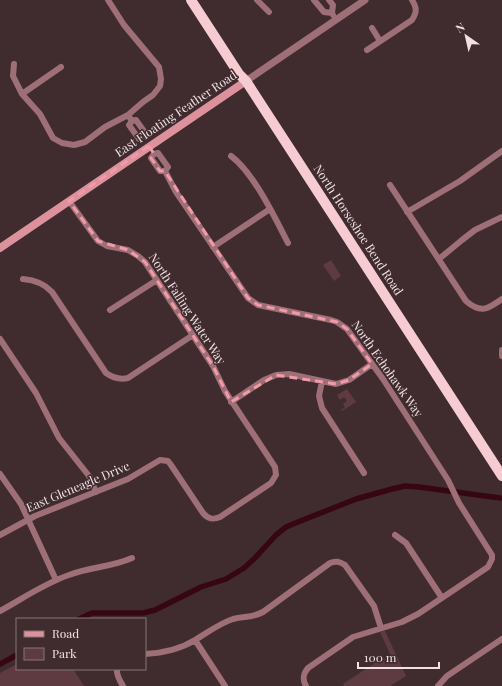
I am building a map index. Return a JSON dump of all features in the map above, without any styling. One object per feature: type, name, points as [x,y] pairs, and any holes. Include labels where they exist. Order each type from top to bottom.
[{"type":"highway","name":"North Horseshoe Bend Road","points":[[191,0],[239,74],[246,81],[502,476]]},
{"type":"main road","name":"East Floating Feather Road","points":[[0,248],[246,81]]},
{"type":"street","points":[[14,64],[13,76],[22,94],[40,114],[53,138],[62,143],[74,145],[85,142],[105,127],[128,115],[153,95],[160,86],[161,73],[159,67],[124,25],[108,0]]},
{"type":"street","points":[[258,0],[269,12]]},
{"type":"street","points":[[314,0],[324,12],[332,13],[337,19]]},
{"type":"street","points":[[328,0],[333,5],[332,13]]},
{"type":"street","name":"East Floating Feather Road","points":[[246,81],[365,0]]},
{"type":"street","points":[[367,50],[412,20],[416,13],[412,0]]},
{"type":"street","points":[[372,28],[380,41]]},
{"type":"street","points":[[22,94],[61,67]]},
{"type":"street","name":"North Echohawk Way","points":[[128,115],[132,121],[129,125],[139,139],[143,137],[154,154],[151,158],[160,171],[165,170],[176,192],[244,293],[253,302],[337,322],[347,329],[372,364],[448,480],[456,497],[490,551],[492,559],[488,567],[442,598]]},
{"type":"street","points":[[408,212],[460,181],[502,150]]},
{"type":"street","points":[[231,156],[242,165],[270,209],[288,243]]},
{"type":"street","points":[[390,185],[466,300],[478,309],[490,308],[502,300]]},
{"type":"street","name":"North Falling Water Way","points":[[69,201],[98,241],[107,246],[128,250],[145,262],[213,366],[225,391],[275,467],[276,475],[272,483],[220,517],[211,518]]},
{"type":"street","points":[[213,247],[270,209]]},
{"type":"street","points":[[439,259],[475,230],[502,217]]},
{"type":"street","points":[[23,279],[36,280],[48,288],[106,373],[117,379],[128,378],[193,335]]},
{"type":"street","points":[[110,310],[157,280]]},
{"type":"street","points":[[0,339],[36,394],[59,438],[89,476],[96,492]]},
{"type":"street","points":[[502,350],[502,356]]},
{"type":"street","points":[[232,402],[264,380],[276,375],[289,374],[336,384],[349,380],[372,364]]},
{"type":"street","points":[[322,381],[319,396],[322,408],[364,473]]},
{"type":"street","name":"East Gleneagle Drive","points":[[0,535],[29,519],[128,479],[157,462],[165,460],[171,465],[203,513],[207,517],[211,518]]},
{"type":"street","points":[[0,474],[21,504],[29,519],[56,580]]},
{"type":"street","points":[[306,686],[304,683],[304,675],[308,668],[354,637],[409,619],[442,598],[406,543],[395,535]]},
{"type":"street","points":[[0,611],[56,580],[80,571],[118,564],[132,558]]},
{"type":"street","points":[[146,654],[164,653],[180,648],[233,619],[255,616],[263,612],[330,563],[340,562],[345,565],[374,606],[381,628]]},
{"type":"street","points":[[438,686],[447,676],[502,639]]},
{"type":"street","points":[[195,640],[225,686]]},
{"type":"street","points":[[117,670],[123,686]]},
{"type":"highlighted area","points":[[149,146],[154,154],[151,158],[160,171],[165,171],[248,298],[258,305],[337,322],[347,329],[372,364],[349,380],[336,384],[276,375],[231,402],[213,366],[145,262],[128,250],[98,241],[69,201]]},
{"type":"green space","points":[[331,260],[341,276],[334,281],[323,265]]},
{"type":"green space","points":[[347,389],[356,402],[342,411],[341,410],[345,407],[343,404],[347,401],[344,397],[340,400],[337,395]]},
{"type":"green space","points":[[385,631],[406,676],[390,686],[344,686],[343,684],[375,663],[391,656],[380,632]]},
{"type":"green space","points":[[16,665],[16,670],[74,670],[84,686],[0,686],[0,673]]},
{"type":"waterway","points":[[81,618],[92,613],[143,613],[155,610],[201,587],[226,579],[244,568],[276,535],[286,527],[356,499],[405,486],[500,498]]},
{"type":"waterway","points":[[0,664],[16,656]]}]
